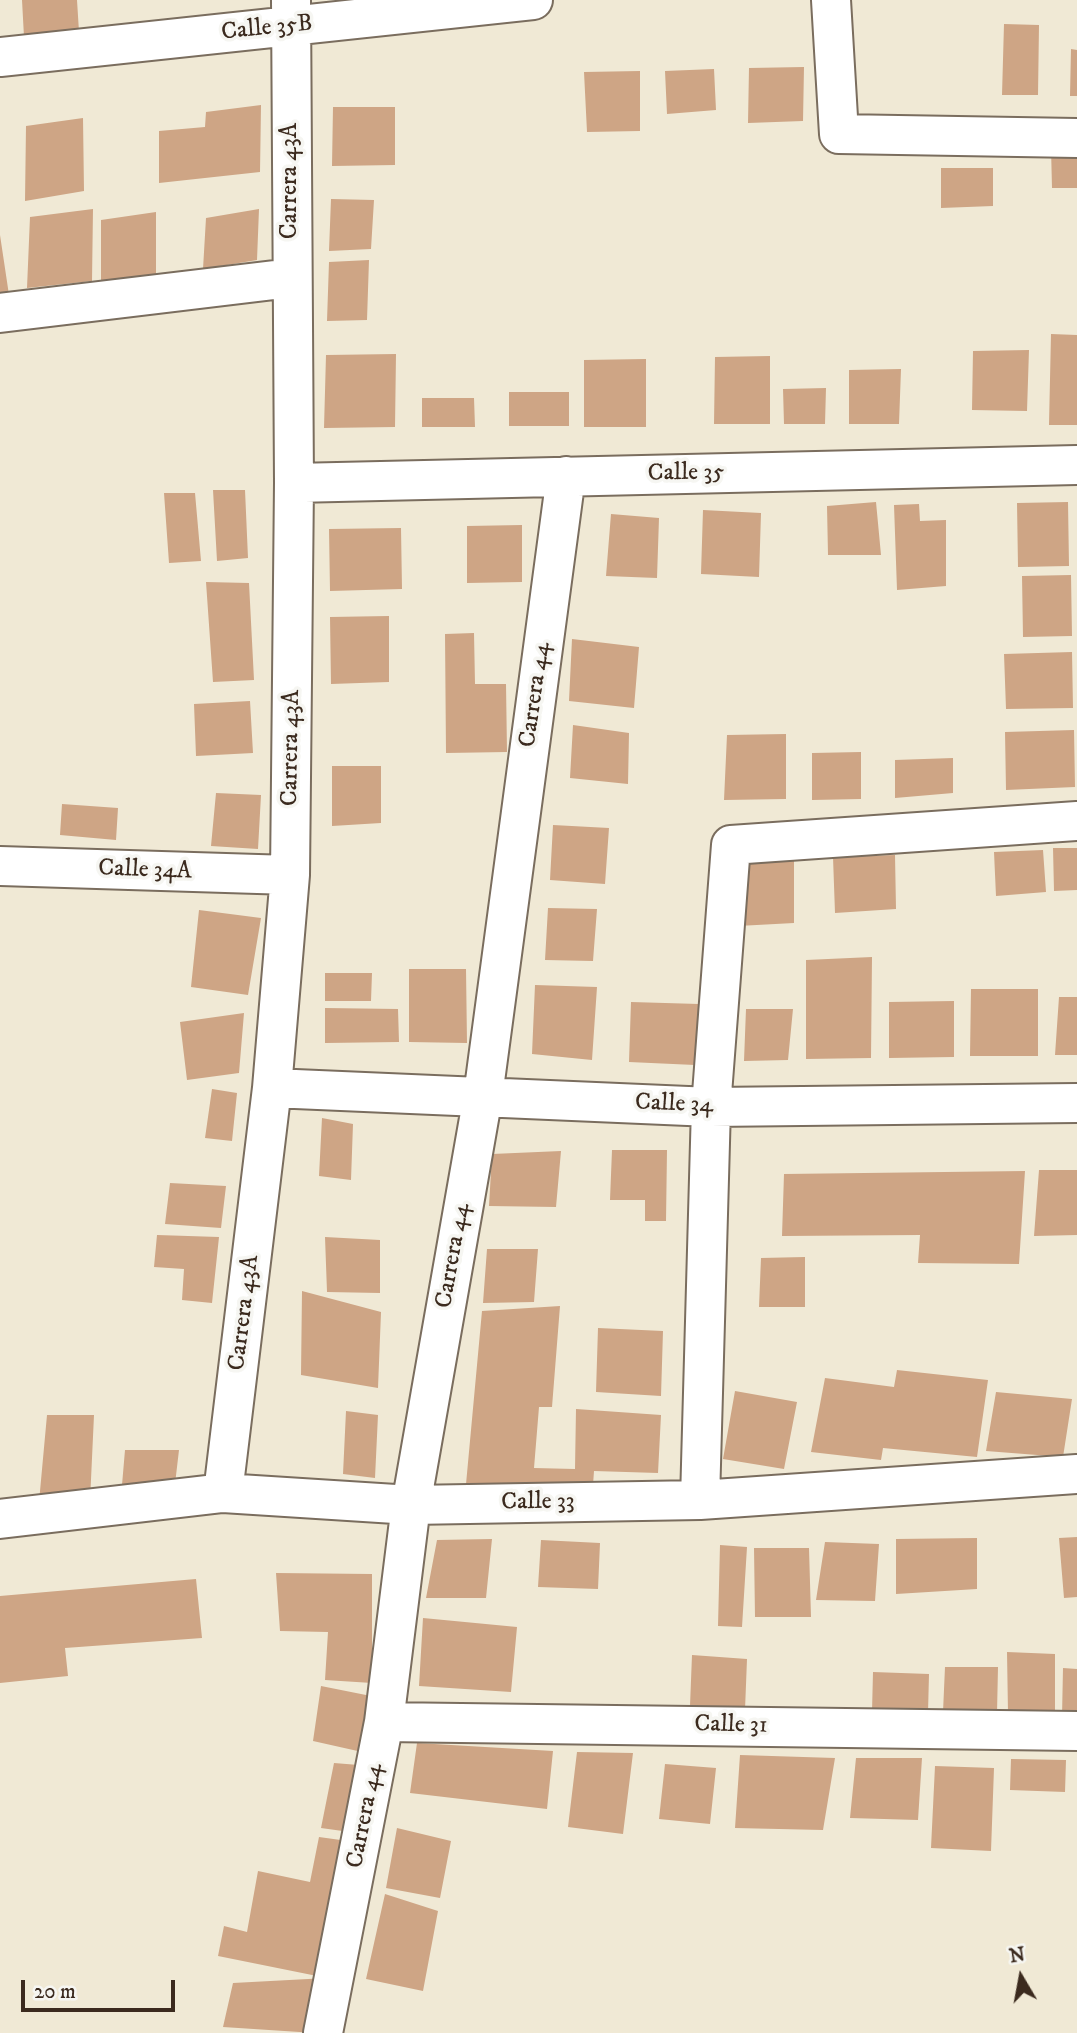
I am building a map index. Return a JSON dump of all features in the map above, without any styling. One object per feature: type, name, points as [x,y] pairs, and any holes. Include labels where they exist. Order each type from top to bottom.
[{"type":"street","name":"Calle 35B","points":[[0,57],[290,13],[533,0]]},
{"type":"street","points":[[831,0],[839,134],[1077,138]]},
{"type":"street","name":"Carrera 43A","points":[[223,1493],[272,1088],[290,875],[294,483],[290,13]]},
{"type":"street","points":[[0,313],[291,278]]},
{"type":"street","name":"Calle 35","points":[[294,483],[1077,465]]},
{"type":"street","name":"Carrera 44","points":[[323,2033],[384,1722],[411,1505],[482,1096],[566,476]]},
{"type":"street","points":[[700,1500],[711,1107],[730,845],[1077,821]]},
{"type":"street","name":"Calle 34A","points":[[0,866],[290,875]]},
{"type":"street","name":"Calle 34","points":[[272,1088],[711,1107],[1077,1103]]},
{"type":"street","name":"Calle 33","points":[[0,1519],[223,1493],[411,1505],[700,1500],[1077,1474]]},
{"type":"street","name":"Calle 31","points":[[384,1722],[1077,1731]]},
{"type":"building","points":[[22,0],[77,0],[79,32],[24,37]]},
{"type":"building","points":[[1004,24],[1039,25],[1038,95],[1002,95]]},
{"type":"building","points":[[1071,49],[1077,50],[1077,96],[1070,96]]},
{"type":"building","points":[[804,67],[803,121],[748,123],[749,68]]},
{"type":"building","points":[[714,69],[716,110],[667,114],[665,71]]},
{"type":"building","points":[[640,71],[640,131],[587,132],[584,72]]},
{"type":"building","points":[[261,105],[260,172],[159,183],[159,131],[205,127],[206,112]]},
{"type":"building","points":[[333,107],[395,107],[395,165],[332,166]]},
{"type":"building","points":[[83,118],[84,191],[25,201],[26,126]]},
{"type":"building","points":[[1051,148],[1077,149],[1077,188],[1052,188]]},
{"type":"building","points":[[941,168],[993,168],[993,206],[941,208]]},
{"type":"building","points":[[331,199],[374,200],[371,249],[329,251]]},
{"type":"building","points":[[93,209],[92,281],[27,288],[30,217]]},
{"type":"building","points":[[259,209],[257,260],[203,269],[206,218]]},
{"type":"building","points":[[156,212],[156,277],[101,286],[101,220]]},
{"type":"building","points":[[0,235],[9,295],[0,296]]},
{"type":"building","points":[[369,260],[367,320],[327,321],[329,262]]},
{"type":"building","points":[[1051,334],[1077,335],[1077,425],[1049,425]]},
{"type":"building","points":[[1029,350],[1027,411],[972,410],[973,351]]},
{"type":"building","points":[[396,354],[395,427],[324,428],[326,355]]},
{"type":"building","points":[[770,356],[770,424],[714,424],[715,357]]},
{"type":"building","points":[[646,359],[646,427],[584,427],[584,360]]},
{"type":"building","points":[[901,369],[899,424],[849,424],[849,370]]},
{"type":"building","points":[[826,388],[825,424],[784,424],[783,389]]},
{"type":"building","points":[[509,392],[569,392],[569,426],[509,426]]},
{"type":"building","points":[[422,398],[474,398],[475,427],[422,427]]},
{"type":"building","points":[[213,490],[245,490],[248,558],[217,561]]},
{"type":"building","points":[[164,493],[195,493],[201,561],[169,563]]},
{"type":"building","points":[[876,502],[881,555],[828,555],[827,506]]},
{"type":"building","points":[[1068,502],[1069,566],[1018,567],[1017,503]]},
{"type":"building","points":[[919,504],[920,521],[946,520],[946,586],[897,590],[894,505]]},
{"type":"building","points":[[703,510],[761,513],[759,577],[701,574]]},
{"type":"building","points":[[611,514],[659,518],[657,578],[606,576]]},
{"type":"building","points":[[522,525],[522,582],[467,583],[467,526]]},
{"type":"building","points":[[401,528],[402,589],[330,591],[329,529]]},
{"type":"building","points":[[1071,575],[1072,636],[1023,637],[1022,576]]},
{"type":"building","points":[[206,582],[249,583],[254,680],[213,682]]},
{"type":"building","points":[[389,616],[389,682],[331,684],[330,617]]},
{"type":"building","points":[[474,633],[475,684],[506,684],[507,752],[446,753],[445,634]]},
{"type":"building","points":[[572,639],[639,647],[634,708],[569,701]]},
{"type":"building","points":[[1072,652],[1073,708],[1006,709],[1004,654]]},
{"type":"building","points":[[250,701],[253,753],[196,756],[194,704]]},
{"type":"building","points":[[573,725],[629,733],[628,784],[570,778]]},
{"type":"building","points":[[1074,730],[1075,787],[1006,790],[1005,732]]},
{"type":"building","points":[[786,734],[786,799],[724,800],[727,735]]},
{"type":"building","points":[[861,752],[861,799],[812,800],[812,753]]},
{"type":"building","points":[[953,758],[953,793],[895,798],[895,760]]},
{"type":"building","points":[[332,766],[381,766],[381,823],[332,826]]},
{"type":"building","points":[[216,793],[261,795],[258,849],[211,846]]},
{"type":"building","points":[[62,804],[118,808],[116,840],[60,835]]},
{"type":"building","points":[[553,825],[609,828],[605,884],[550,880]]},
{"type":"building","points":[[1053,848],[1077,848],[1077,890],[1054,891]]},
{"type":"building","points":[[1043,850],[1046,892],[996,896],[994,852]]},
{"type":"building","points":[[895,855],[896,909],[835,913],[833,857]]},
{"type":"building","points":[[794,859],[794,923],[738,926],[735,863]]},
{"type":"building","points":[[548,908],[597,909],[593,961],[545,960]]},
{"type":"building","points":[[199,910],[261,918],[248,995],[191,987]]},
{"type":"building","points":[[872,957],[871,1058],[806,1059],[806,960]]},
{"type":"building","points":[[409,969],[466,969],[467,1043],[409,1042]]},
{"type":"building","points":[[325,973],[372,973],[371,1001],[325,1001]]},
{"type":"building","points":[[535,985],[597,987],[592,1060],[532,1054]]},
{"type":"building","points":[[971,989],[1038,989],[1038,1056],[970,1056]]},
{"type":"building","points":[[1059,997],[1077,997],[1077,1055],[1055,1055]]},
{"type":"building","points":[[954,1001],[954,1057],[889,1058],[889,1002]]},
{"type":"building","points":[[631,1002],[699,1004],[695,1065],[629,1062]]},
{"type":"building","points":[[325,1008],[398,1009],[399,1042],[325,1043]]},
{"type":"building","points":[[746,1009],[793,1009],[788,1060],[744,1061]]},
{"type":"building","points":[[244,1013],[239,1073],[187,1080],[180,1022]]},
{"type":"building","points":[[212,1089],[237,1093],[232,1141],[205,1138]]},
{"type":"building","points":[[322,1118],[353,1124],[351,1180],[319,1176]]},
{"type":"building","points":[[612,1150],[667,1150],[666,1221],[645,1221],[645,1200],[610,1200]]},
{"type":"building","points":[[561,1151],[556,1207],[489,1206],[492,1154]]},
{"type":"building","points":[[1039,1170],[1077,1170],[1077,1235],[1034,1236]]},
{"type":"building","points":[[1025,1171],[1019,1264],[918,1263],[920,1235],[782,1236],[784,1174]]},
{"type":"building","points":[[170,1183],[226,1186],[221,1228],[165,1224]]},
{"type":"building","points":[[157,1235],[219,1237],[212,1303],[182,1300],[184,1269],[154,1267]]},
{"type":"building","points":[[325,1237],[380,1240],[380,1293],[327,1292]]},
{"type":"building","points":[[487,1249],[538,1249],[534,1302],[483,1303]]},
{"type":"building","points":[[805,1257],[805,1307],[759,1307],[761,1258]]},
{"type":"building","points":[[302,1291],[381,1312],[378,1388],[301,1375]]},
{"type":"building","points":[[560,1306],[552,1407],[539,1407],[534,1468],[575,1469],[576,1409],[661,1415],[658,1473],[594,1471],[593,1485],[465,1495],[482,1311]]},
{"type":"building","points":[[598,1328],[663,1331],[661,1396],[596,1392]]},
{"type":"building","points":[[897,1370],[988,1380],[977,1457],[883,1448],[881,1460],[811,1452],[825,1378],[894,1387]]},
{"type":"building","points":[[735,1391],[797,1402],[784,1469],[723,1459]]},
{"type":"building","points":[[996,1392],[1072,1399],[1063,1457],[986,1451]]},
{"type":"building","points":[[346,1411],[378,1415],[375,1478],[343,1474]]},
{"type":"building","points":[[47,1415],[94,1415],[90,1501],[39,1502]]},
{"type":"building","points":[[125,1450],[179,1450],[175,1484],[122,1485]]},
{"type":"building","points":[[1077,1537],[1077,1597],[1064,1598],[1059,1538]]},
{"type":"building","points":[[977,1538],[977,1589],[896,1594],[896,1539]]},
{"type":"building","points":[[492,1539],[486,1598],[426,1598],[437,1540]]},
{"type":"building","points":[[541,1540],[600,1543],[598,1589],[538,1587]]},
{"type":"building","points":[[825,1542],[879,1544],[875,1601],[816,1600]]},
{"type":"building","points":[[720,1545],[747,1547],[742,1627],[718,1626]]},
{"type":"building","points":[[754,1548],[809,1548],[811,1617],[755,1617]]},
{"type":"building","points":[[276,1573],[372,1574],[372,1683],[325,1680],[328,1632],[280,1631]]},
{"type":"building","points":[[196,1579],[202,1638],[65,1648],[68,1676],[0,1683],[0,1596]]},
{"type":"building","points":[[423,1618],[517,1627],[511,1692],[419,1686]]},
{"type":"building","points":[[1007,1652],[1055,1654],[1055,1716],[1008,1713]]},
{"type":"building","points":[[692,1655],[747,1659],[745,1710],[690,1706]]},
{"type":"building","points":[[945,1667],[998,1667],[997,1713],[943,1712]]},
{"type":"building","points":[[1063,1668],[1077,1669],[1077,1717],[1062,1717]]},
{"type":"building","points":[[873,1672],[929,1674],[928,1713],[872,1712]]},
{"type":"building","points":[[321,1686],[371,1696],[371,1754],[313,1741]]},
{"type":"building","points":[[417,1743],[553,1751],[547,1809],[410,1793]]},
{"type":"building","points":[[577,1752],[633,1753],[623,1834],[568,1827]]},
{"type":"building","points":[[740,1755],[835,1758],[823,1830],[735,1828]]},
{"type":"building","points":[[856,1758],[922,1758],[918,1820],[850,1818]]},
{"type":"building","points":[[1011,1759],[1066,1760],[1065,1792],[1010,1790]]},
{"type":"building","points":[[334,1763],[371,1766],[357,1833],[321,1828]]},
{"type":"building","points":[[665,1764],[716,1768],[710,1824],[659,1819]]},
{"type":"building","points":[[935,1766],[994,1768],[991,1851],[931,1848]]},
{"type":"building","points":[[397,1828],[451,1841],[440,1898],[386,1888]]},
{"type":"building","points":[[319,1837],[355,1842],[327,1978],[218,1956],[224,1926],[247,1932],[258,1871],[310,1882]]},
{"type":"building","points":[[385,1894],[438,1911],[423,1991],[366,1979]]},
{"type":"building","points":[[327,1978],[315,2033],[223,2027],[233,1983]]}]
